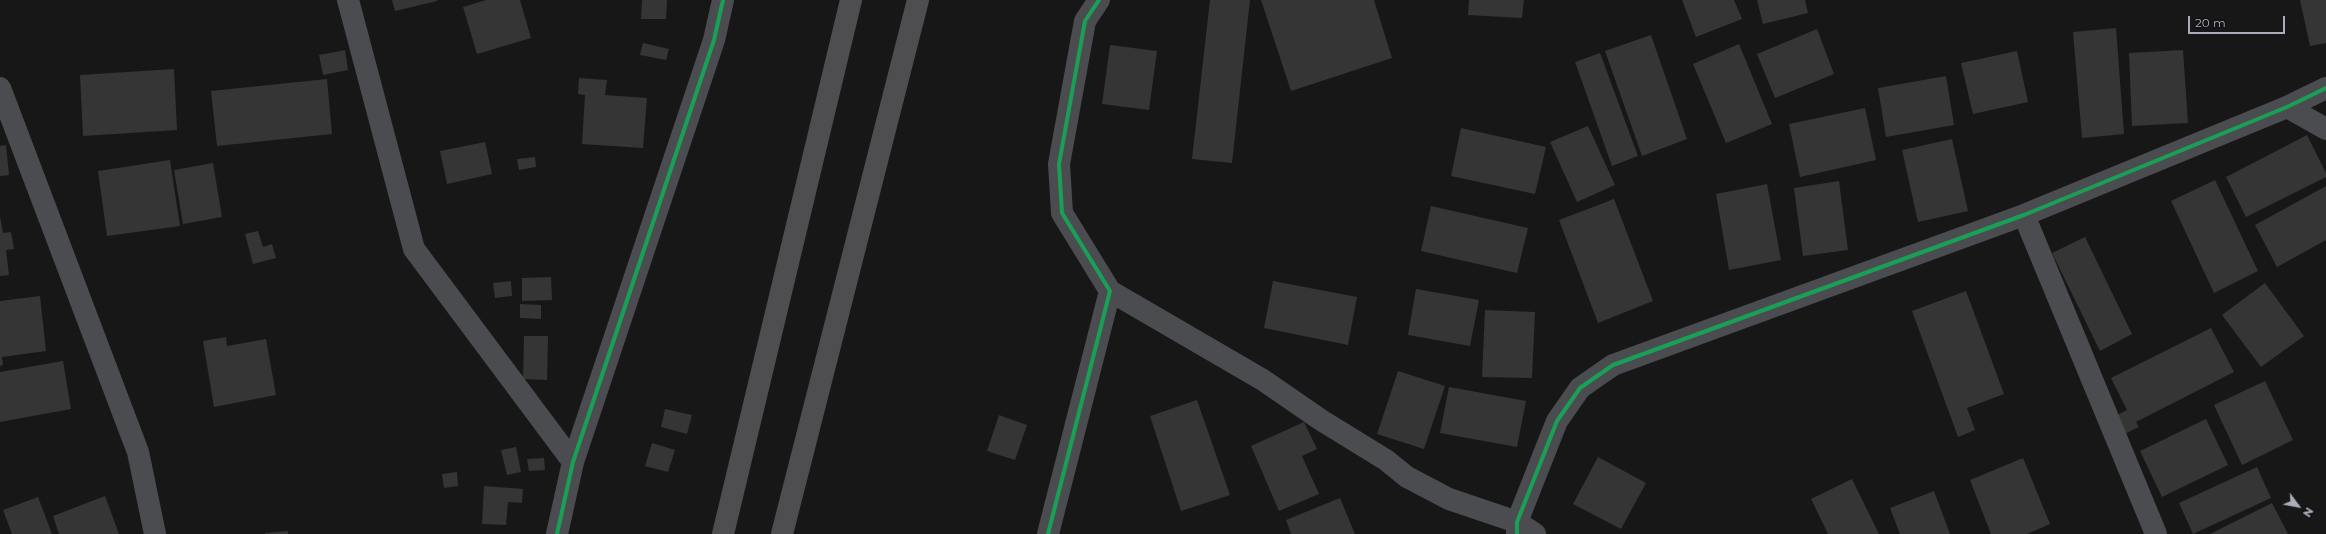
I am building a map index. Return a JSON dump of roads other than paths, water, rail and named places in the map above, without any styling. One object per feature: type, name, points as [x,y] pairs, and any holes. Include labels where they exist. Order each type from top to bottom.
[{"type":"highway","points":[[723,534],[851,0]]},
{"type":"highway","points":[[782,534],[918,0]]},
{"type":"street","points":[[348,0],[414,249],[573,462]]},
{"type":"street","points":[[557,534],[573,462],[714,40],[723,0]]},
{"type":"street","points":[[1099,0],[1085,21],[1059,164],[1062,213],[1110,291],[1264,380],[1321,420],[1386,460],[1407,477],[1449,499],[1523,530],[1557,421],[1580,388],[1613,364],[2024,214],[2287,107],[2326,88]]},
{"type":"street","points":[[0,88],[138,452],[155,534]]},
{"type":"street","points":[[2287,107],[2326,128]]},
{"type":"street","points":[[2024,214],[2155,534]]},
{"type":"street","points":[[1048,534],[1110,291]]}]
